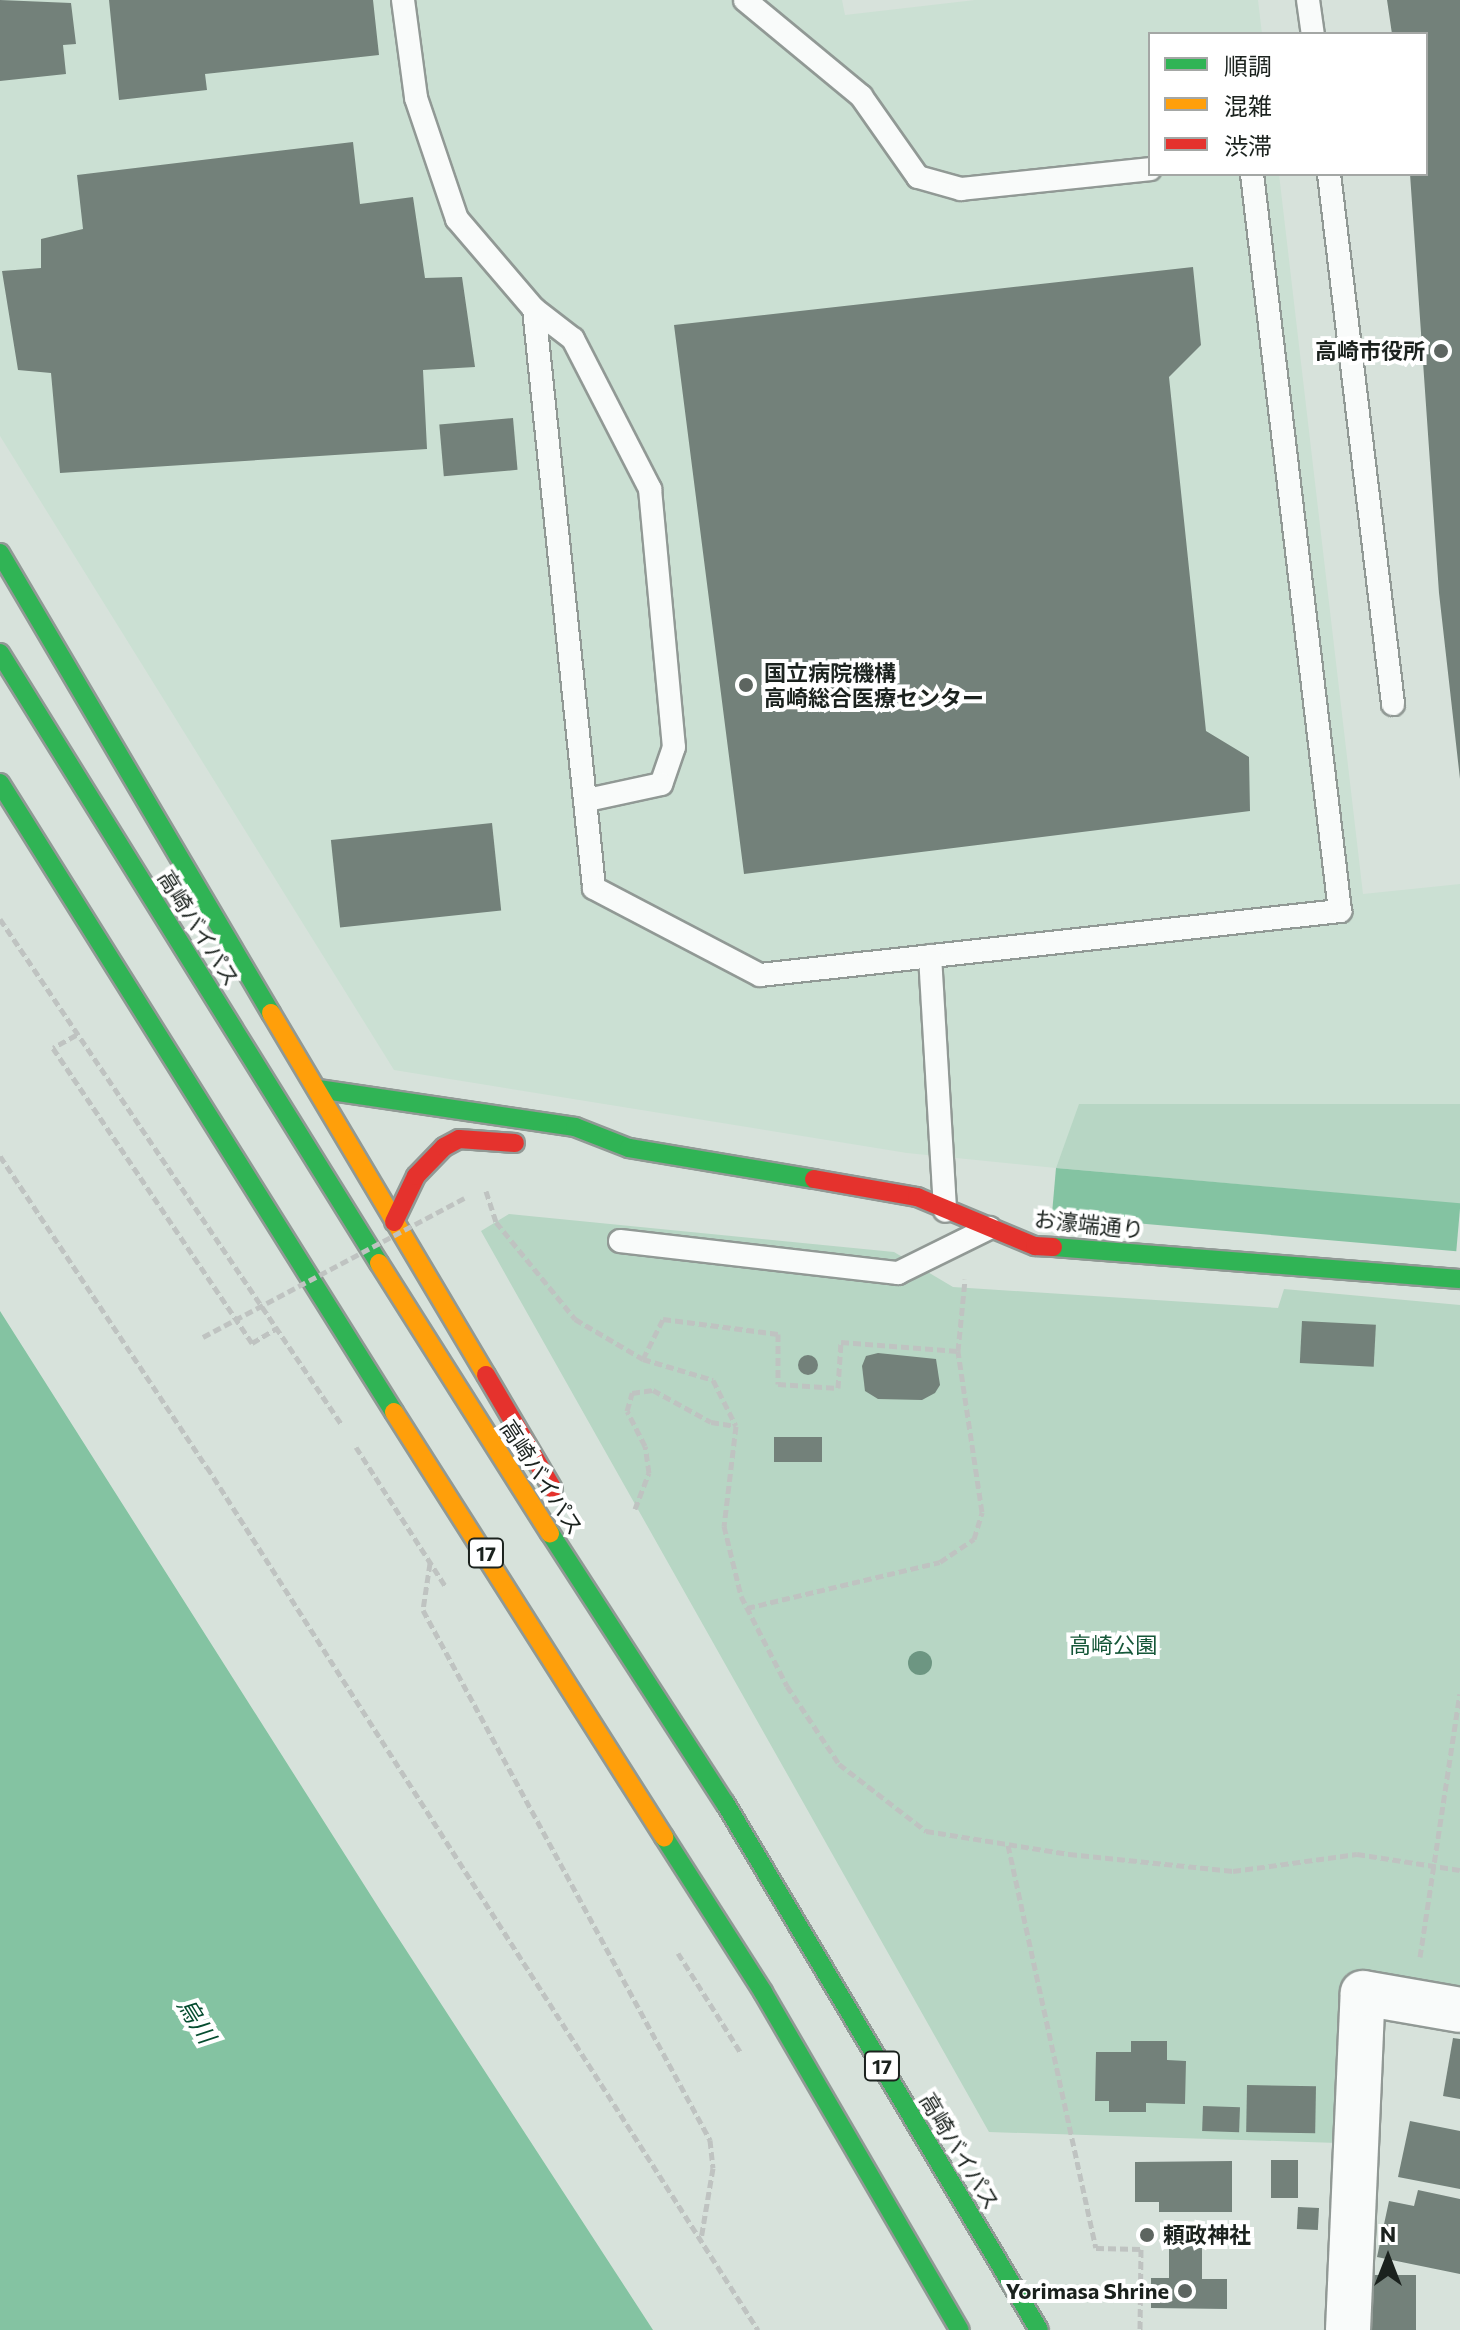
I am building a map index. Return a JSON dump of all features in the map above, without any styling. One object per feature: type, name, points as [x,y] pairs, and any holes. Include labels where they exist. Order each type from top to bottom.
[{"type":"main road","points":[[0,553],[394,1222],[504,1400],[565,1511]]},
{"type":"main road","name":"高崎バイパス","points":[[0,653],[465,1402],[725,1803],[1039,2330]]},
{"type":"main road","name":"17","points":[[0,783],[139,1011],[763,1992],[960,2330]]},
{"type":"main road","points":[[318,1089],[575,1127],[629,1148]]},
{"type":"main road","points":[[394,1222],[416,1176],[444,1147],[479,1138],[533,1146]]},
{"type":"main road","points":[[589,1152],[629,1148]]},
{"type":"main road","name":"お濠端通り","points":[[629,1148],[917,1197],[1035,1246],[1460,1279]]},
{"type":"main road","name":"17","points":[[588,1553],[725,1803]]},
{"type":"street","points":[[1348,2330],[1363,1993],[1460,2010]]},
{"type":"lane","points":[[403,0],[416,98],[457,219],[534,309],[573,339],[650,489],[674,747],[661,784],[587,800]]},
{"type":"lane","points":[[745,0],[861,96],[918,177],[961,189],[1148,169]]},
{"type":"lane","points":[[1308,0],[1313,32]]},
{"type":"lane","points":[[534,309],[594,888],[760,975],[1340,911],[1252,176]]},
{"type":"lane","points":[[1329,176],[1393,704]]},
{"type":"lane","points":[[930,956],[945,1211]]},
{"type":"lane","points":[[620,1241],[898,1273],[989,1228]]},
{"type":"path","points":[[0,919],[277,1328],[447,1589]]},
{"type":"path","points":[[76,1035],[53,1048],[214,1282],[252,1343],[277,1328]]},
{"type":"path","points":[[0,1156],[207,1467],[758,2330]]},
{"type":"path","points":[[486,1191],[496,1222],[575,1319],[643,1359],[713,1380],[736,1426],[724,1526],[747,1608],[787,1686],[839,1764],[926,1831],[1008,1845],[1233,1871],[1357,1854],[1460,1870]]},
{"type":"path","points":[[203,1337],[468,1196]]},
{"type":"path","points":[[747,1608],[940,1562],[974,1539],[982,1512],[958,1351],[958,1310],[966,1273]]},
{"type":"path","points":[[643,1359],[663,1319],[778,1334],[778,1384],[838,1388],[841,1342],[958,1351]]},
{"type":"path","points":[[635,1509],[649,1473],[645,1446],[627,1411],[632,1393],[653,1390],[711,1422],[736,1426]]},
{"type":"path","points":[[430,1563],[423,1610],[710,2140],[713,2168],[701,2240]]},
{"type":"path","points":[[1413,2001],[1460,1694]]},
{"type":"path","points":[[1008,1845],[1096,2248],[1141,2249],[1140,2330]]},
{"type":"path","points":[[672,1943],[747,2064]]},
{"type":"shaded area","name":"国立病院機構 高崎総合医療センター","points":[[0,0],[842,0],[845,15],[975,0],[1258,0],[1262,32],[1148,32],[1148,176],[1279,176],[1363,894],[1460,884],[1460,1104],[1080,1104],[1056,1168],[907,1153],[394,1070],[0,436]]},
{"type":"green space","points":[[1079,1104],[1460,1104],[1460,1204],[1056,1168]]},
{"type":"green space","name":"高崎公園","points":[[509,1214],[894,1252],[953,1287],[1278,1308],[1284,1289],[1460,1305],[1460,1993],[1346,1974],[1338,2143],[989,2132],[481,1231]]},
{"type":"water","points":[[1056,1168],[1460,1203],[1456,1251],[1052,1216]]},
{"type":"water","name":"烏川","points":[[0,1311],[382,1913],[653,2330],[0,2330]]},
{"type":"building","points":[[0,0],[71,3],[76,44],[63,45],[66,74],[0,81]]},
{"type":"building","points":[[109,0],[373,0],[379,55],[205,74],[207,90],[119,100]]},
{"type":"building","name":"高崎市役所","points":[[1387,0],[1460,0],[1460,779],[1439,593],[1410,176],[1428,176],[1428,32],[1392,32]]},
{"type":"building","points":[[353,142],[360,204],[413,197],[425,278],[462,277],[475,367],[423,370],[427,449],[60,473],[51,373],[18,370],[2,271],[41,268],[41,239],[83,229],[77,175]]},
{"type":"building","points":[[1193,267],[1201,345],[1169,377],[1206,731],[1249,757],[1250,811],[744,874],[674,325]]},
{"type":"building","points":[[513,418],[518,470],[444,476],[439,424]]},
{"type":"building","points":[[492,823],[501,911],[340,927],[331,840]]},
{"type":"building","points":[[1302,1321],[1376,1325],[1374,1367],[1300,1363]]},
{"type":"building","points":[[878,1353],[936,1359],[940,1385],[935,1393],[922,1400],[878,1399],[865,1391],[862,1366],[866,1356]]},
{"type":"building","points":[[808,1355],[815,1358],[818,1365],[815,1372],[808,1375],[801,1372],[798,1365],[801,1358]]},
{"type":"building","points":[[774,1437],[822,1437],[822,1462],[774,1462]]},
{"type":"building","points":[[1453,2038],[1460,2039],[1460,2099],[1443,2096]]},
{"type":"building","points":[[1131,2041],[1167,2041],[1167,2060],[1186,2061],[1185,2104],[1146,2103],[1146,2112],[1109,2112],[1109,2101],[1095,2101],[1096,2052],[1131,2052]]},
{"type":"building","points":[[1247,2085],[1316,2086],[1315,2133],[1246,2132]]},
{"type":"building","points":[[1203,2106],[1240,2107],[1239,2132],[1202,2131]]},
{"type":"building","points":[[1410,2121],[1460,2131],[1460,2189],[1398,2177]]},
{"type":"building","points":[[1271,2160],[1298,2160],[1298,2198],[1271,2198]]},
{"type":"building","points":[[1232,2161],[1232,2212],[1159,2212],[1159,2202],[1135,2202],[1135,2162]]},
{"type":"building","points":[[1418,2190],[1460,2199],[1460,2274],[1377,2257],[1389,2201],[1414,2206]]},
{"type":"building","points":[[1298,2207],[1319,2208],[1318,2230],[1297,2229]]},
{"type":"building","points":[[1169,2230],[1202,2231],[1202,2279],[1227,2279],[1227,2309],[1151,2308],[1151,2278],[1169,2278]]},
{"type":"building","points":[[1370,2275],[1416,2275],[1416,2330],[1370,2330]]},
{"type":"traffic: fast","points":[[0,553],[271,1013]]},
{"type":"traffic: fast","points":[[0,653],[379,1263]]},
{"type":"traffic: fast","points":[[0,783],[394,1412]]},
{"type":"traffic: fast","points":[[318,1089],[575,1127],[629,1148],[814,1179]]},
{"type":"traffic: fast","points":[[1053,1247],[1460,1279]]},
{"type":"traffic: fast","points":[[550,1533],[725,1803],[1039,2330]]},
{"type":"traffic: fast","points":[[664,1837],[763,1992],[960,2330]]},
{"type":"traffic: slow","points":[[271,1013],[486,1375]]},
{"type":"traffic: slow","points":[[379,1263],[550,1533]]},
{"type":"traffic: slow","points":[[394,1412],[664,1837]]},
{"type":"traffic: jam","points":[[394,1222],[416,1176],[444,1147],[459,1139],[515,1143]]},
{"type":"traffic: jam","points":[[814,1179],[917,1197],[1035,1246],[1053,1247]]},
{"type":"traffic: jam","points":[[486,1375],[553,1489]]},
{"type":"place","name":"高崎市役所","points":[[1441,351]]},
{"type":"place","name":"国立病院機構 高崎総合医療センター","points":[[746,685]]},
{"type":"place","name":"頼政神社","points":[[1147,2235]]},
{"type":"place","name":"Yorimasa Shrine","points":[[1185,2291]]}]
